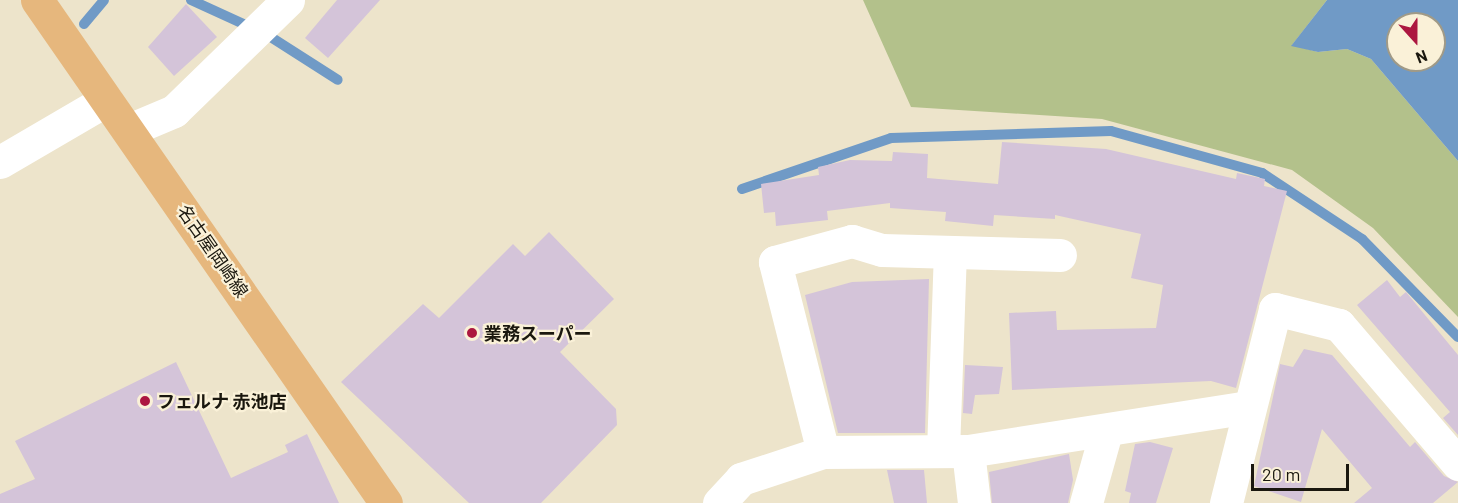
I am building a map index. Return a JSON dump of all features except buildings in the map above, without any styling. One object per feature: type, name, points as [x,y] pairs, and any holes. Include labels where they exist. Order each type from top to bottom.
[{"type":"main road","name":"名古屋岡崎線","points":[[37,0],[386,503]]},
{"type":"street","points":[[129,130],[174,111],[288,0]]},
{"type":"street","points":[[0,162],[106,100]]},
{"type":"street","points":[[823,452],[775,262],[852,241],[882,250],[1060,255]]},
{"type":"street","points":[[950,252],[955,451],[974,503]]},
{"type":"street","points":[[1226,503],[1275,309],[1340,325],[1458,464]]},
{"type":"street","points":[[719,503],[741,478],[823,452],[955,451],[1106,432],[1250,407]]},
{"type":"street","points":[[1086,503],[1106,432]]},
{"type":"green space","points":[[863,0],[1327,0],[1292,45],[1318,52],[1347,49],[1371,59],[1458,161],[1458,317],[1373,228],[1292,170],[1102,119],[911,107]]},
{"type":"water","points":[[1327,0],[1458,0],[1458,161],[1371,59],[1347,49],[1318,52],[1291,46]]},
{"type":"waterway","points":[[84,24],[104,0]]},
{"type":"waterway","points":[[191,0],[250,27]]},
{"type":"waterway","points":[[266,34],[338,80]]},
{"type":"waterway","points":[[742,189],[891,138],[1111,131],[1262,173],[1362,239],[1458,337]]},
{"type":"place","name":"業務スーパー","points":[[472,333]]},
{"type":"place","name":"フェルナ 赤池店","points":[[145,401]]}]
